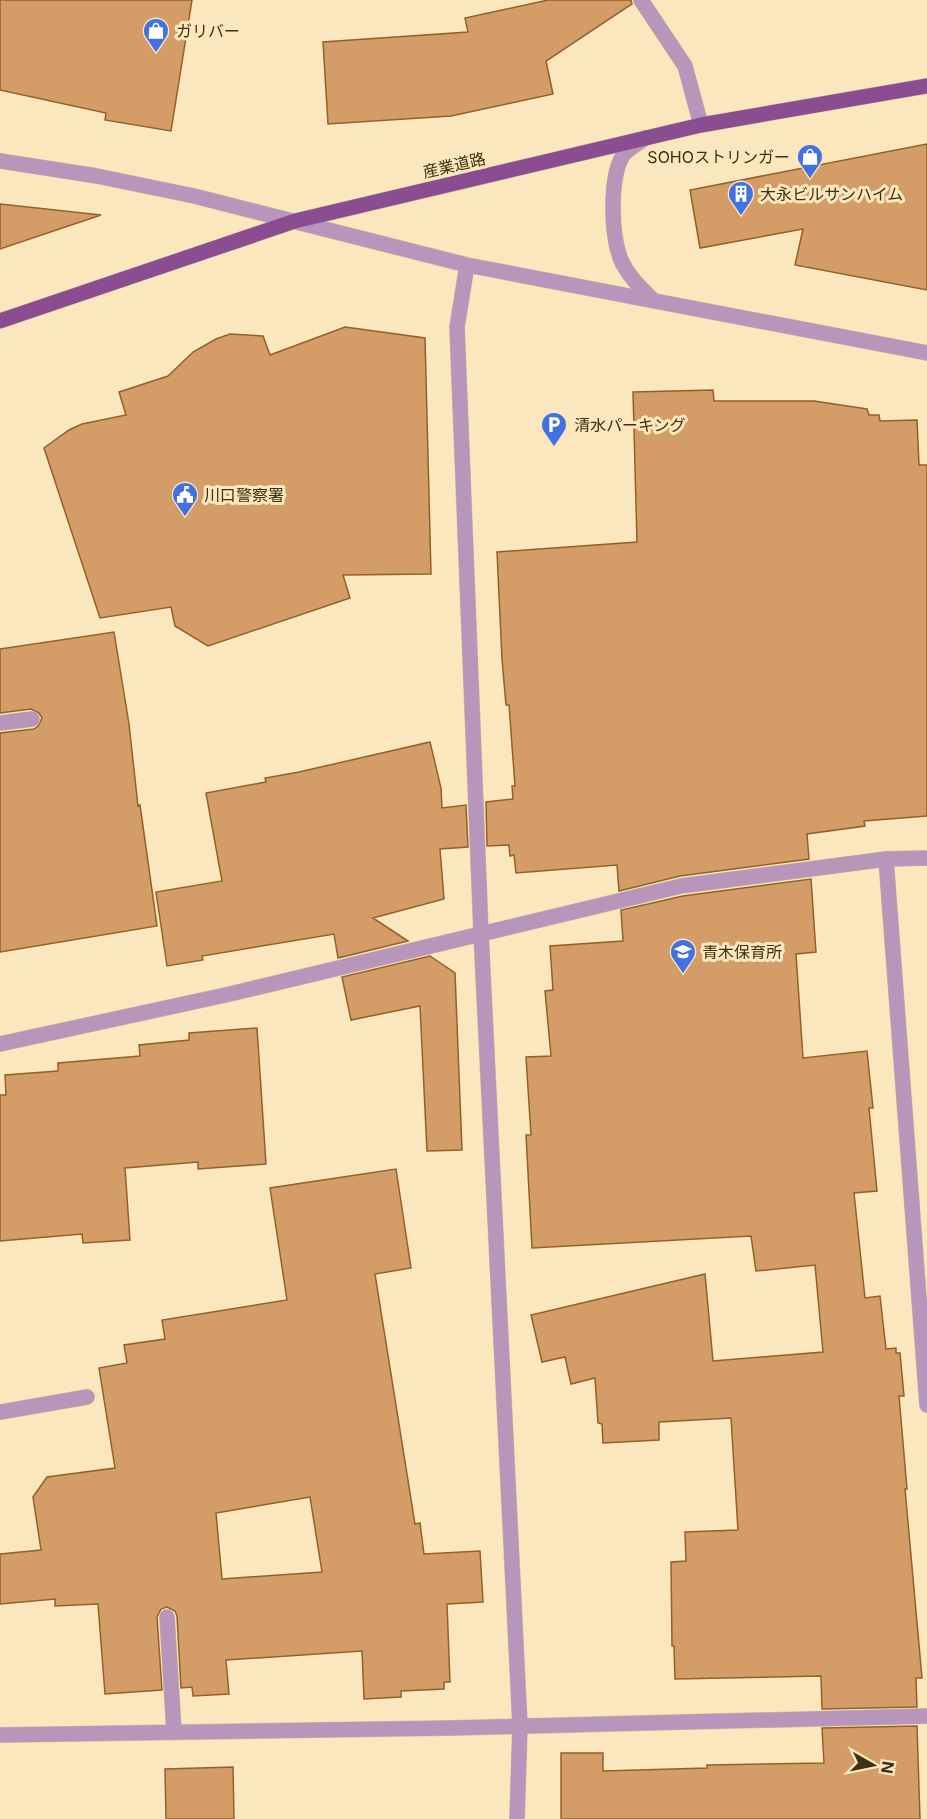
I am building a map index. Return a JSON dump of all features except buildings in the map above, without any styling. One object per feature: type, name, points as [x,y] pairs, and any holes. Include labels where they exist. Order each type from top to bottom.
[{"type":"main road","name":"産業道路","points":[[0,321],[295,221],[700,125],[927,86]]},
{"type":"street","points":[[641,0],[685,66],[700,125]]},
{"type":"street","points":[[645,138],[624,154],[616,175],[613,216],[621,260],[631,277],[653,300]]},
{"type":"street","points":[[0,161],[183,194],[467,265],[927,353]]},
{"type":"street","points":[[467,265],[457,327],[481,933],[520,1726],[517,1819]]},
{"type":"street","points":[[0,723],[32,719]]},
{"type":"street","points":[[0,1044],[230,994],[681,886],[886,859],[927,858]]},
{"type":"street","points":[[886,859],[927,1405]]},
{"type":"street","points":[[0,1412],[87,1397]]},
{"type":"street","points":[[166,1617],[174,1732]]},
{"type":"street","points":[[0,1735],[927,1716]]},
{"type":"place","name":"ガリバー","points":[[156,54]]},
{"type":"place","name":"SOHOストリンガー","points":[[810,180]]},
{"type":"place","name":"大永ビルサンハイム","points":[[741,217]]},
{"type":"place","name":"清水パーキング","points":[[554,448]]},
{"type":"place","name":"川口警察署","points":[[185,518]]},
{"type":"place","name":"青木保育所","points":[[683,975]]}]
